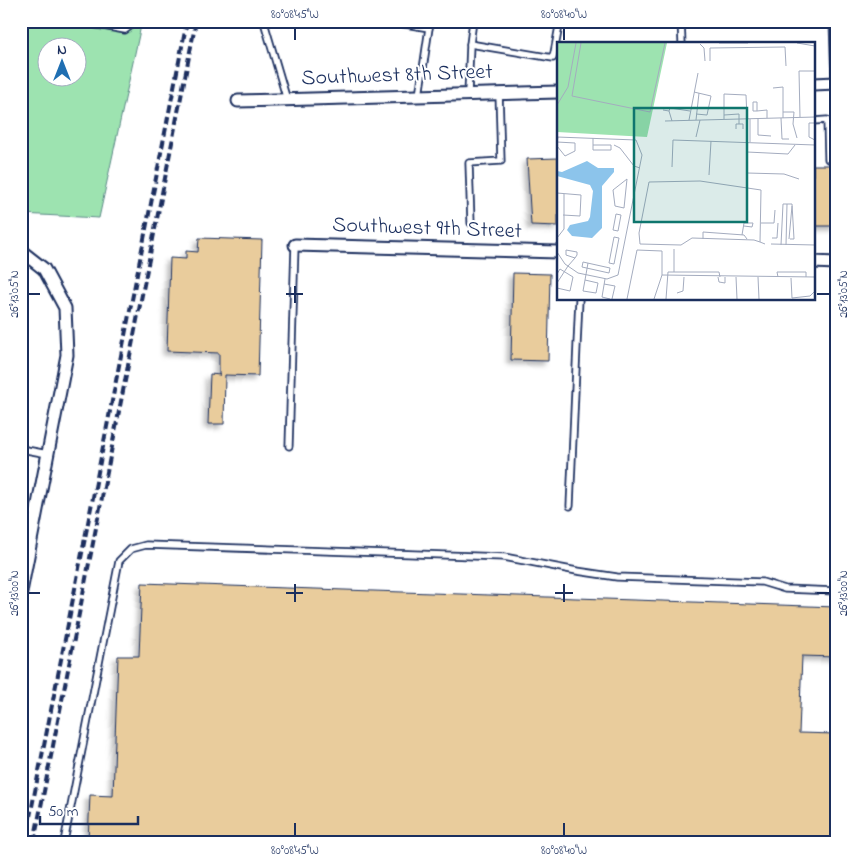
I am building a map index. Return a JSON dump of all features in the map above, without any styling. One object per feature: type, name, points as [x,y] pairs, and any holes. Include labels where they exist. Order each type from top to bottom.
[{"type":"street","points":[[814,84],[835,83]]},
{"type":"street","name":"Southwest 8th Street","points":[[238,101],[557,92]]},
{"type":"street","name":"Southwest 9th Street","points":[[295,245],[557,252]]},
{"type":"street","points":[[21,251],[44,269],[65,308],[67,355],[21,592]]},
{"type":"street","points":[[814,262],[836,263]]},
{"type":"lane","points":[[75,21],[125,30],[137,21]]},
{"type":"lane","points":[[257,21],[265,22],[287,100]]},
{"type":"lane","points":[[387,21],[429,28]]},
{"type":"lane","points":[[420,96],[430,21]]},
{"type":"lane","points":[[468,94],[470,44],[474,21]]},
{"type":"lane","points":[[470,44],[553,58],[560,21]]},
{"type":"lane","points":[[681,21],[682,42]]},
{"type":"lane","points":[[833,21],[835,83]]},
{"type":"lane","points":[[471,223],[469,163],[501,161],[499,93]]},
{"type":"lane","points":[[814,121],[826,120],[828,160]]},
{"type":"lane","points":[[289,446],[295,245]]},
{"type":"lane","points":[[570,506],[579,300]]},
{"type":"lane","points":[[21,449],[48,454]]},
{"type":"lane","points":[[64,842],[119,561],[131,549],[146,545],[504,557],[618,577],[762,582],[785,589],[836,591]]},
{"type":"green space","points":[[21,21],[142,21],[99,218],[21,214]]},
{"type":"building","points":[[557,158],[557,226],[531,225],[527,159]]},
{"type":"building","points":[[814,165],[836,165],[836,226],[814,226]]},
{"type":"building","points":[[199,238],[262,240],[258,376],[225,375],[224,424],[208,424],[210,374],[219,375],[219,353],[167,351],[170,258],[186,259],[186,251],[198,252]]},
{"type":"building","points":[[513,273],[550,274],[548,361],[511,360]]},
{"type":"building","points":[[142,583],[836,607],[836,657],[802,656],[799,733],[836,734],[836,842],[88,842],[90,795],[113,796],[118,656],[139,656]]},
{"type":"railway","points":[[25,842],[187,21]]},
{"type":"railway","points":[[34,842],[196,21]]}]
